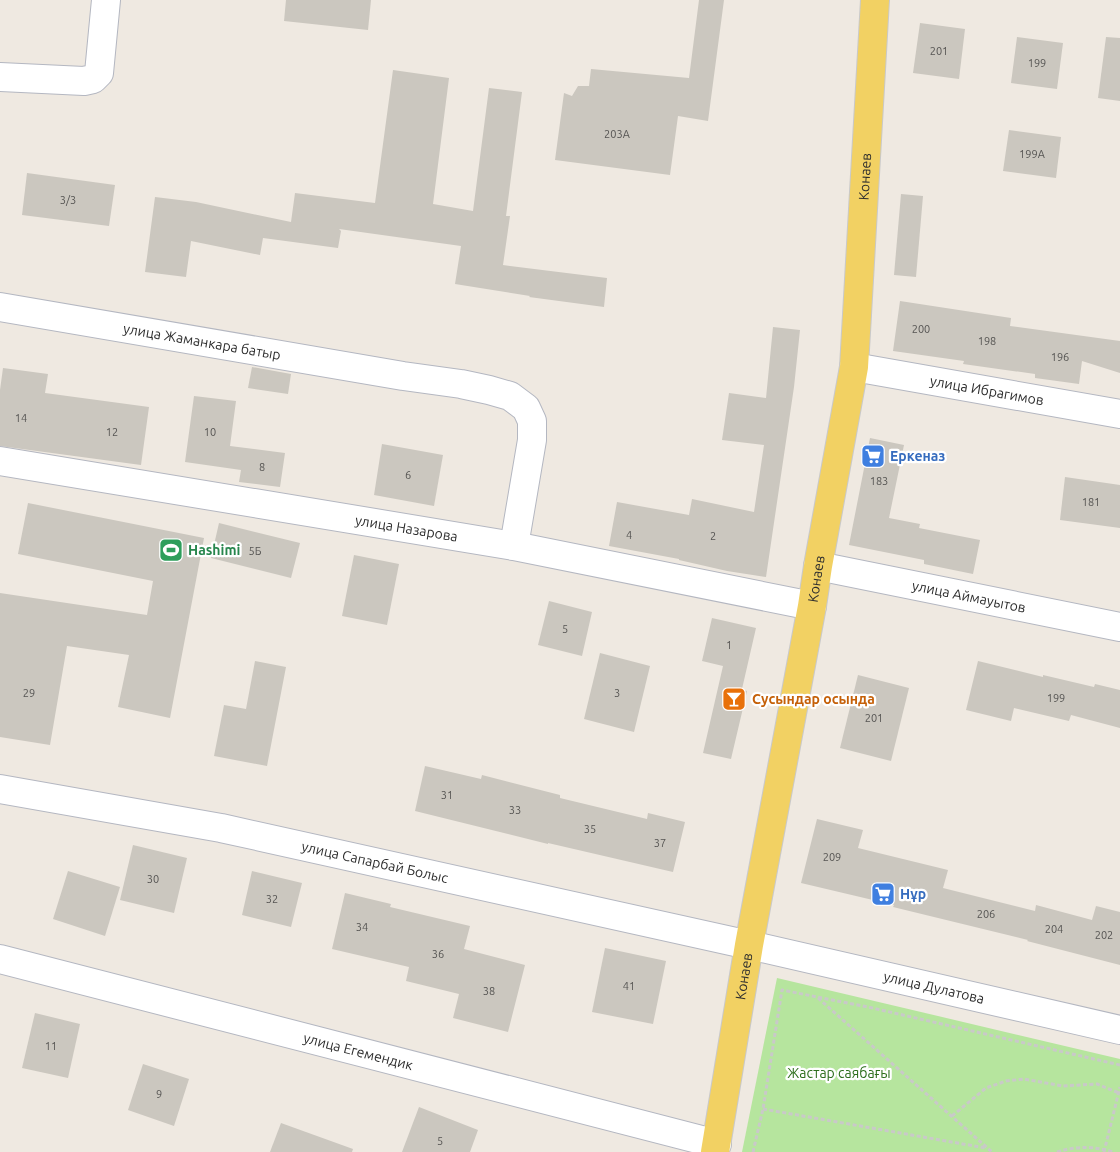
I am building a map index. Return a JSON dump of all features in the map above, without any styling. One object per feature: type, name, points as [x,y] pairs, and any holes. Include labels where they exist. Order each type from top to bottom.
[{"type":"main road","name":"Конаев","points":[[716,1148],[749,944],[854,367],[875,0]]},
{"type":"street","points":[[0,77],[84,80],[93,78],[99,73],[106,0]]},
{"type":"street","name":"улица Жаманкара батыр","points":[[0,307],[403,376],[461,384],[510,396],[526,408],[532,421],[532,440],[514,546]]},
{"type":"street","name":"улица Ибрагимов","points":[[854,367],[1120,414]]},
{"type":"street","name":"улица Назарова","points":[[0,460],[514,546],[812,606]]},
{"type":"street","name":"улица Аймауытов","points":[[818,566],[1120,627]]},
{"type":"street","name":"улица Cапарбай Болыс","points":[[0,789],[221,828],[749,944]]},
{"type":"street","name":"улица Дулатова","points":[[749,944],[1120,1030]]},
{"type":"street","name":"улица Егемендик","points":[[0,959],[716,1148]]},
{"type":"path","points":[[753,1152],[763,1109],[782,990],[1120,1065]]},
{"type":"path","points":[[817,997],[992,1152]]},
{"type":"path","points":[[952,1116],[986,1088],[1006,1080],[1024,1079],[1063,1086],[1097,1084],[1119,1092]]},
{"type":"path","points":[[1105,1151],[1120,1087]]},
{"type":"path","points":[[763,1109],[987,1148]]},
{"type":"path","points":[[1057,1152],[1069,1148],[1087,1146],[1113,1152]]},
{"type":"green space","name":"Жастар саябағы","points":[[777,978],[1120,1059],[1120,1152],[742,1152]]},
{"type":"building","points":[[286,0],[371,0],[368,30],[284,21]]},
{"type":"building","points":[[699,0],[724,0],[708,121],[678,116],[670,175],[555,160],[564,93],[572,96],[578,86],[589,86],[591,69],[689,78]]},
{"type":"building","points":[[920,23],[965,29],[959,79],[913,73]]},
{"type":"building","points":[[1017,37],[1063,43],[1057,89],[1011,83]]},
{"type":"building","points":[[1106,37],[1120,38],[1120,101],[1098,98]]},
{"type":"building","points":[[393,70],[449,78],[433,204],[473,211],[489,88],[522,92],[506,216],[510,216],[503,265],[607,278],[604,307],[529,297],[455,284],[461,246],[339,229],[341,231],[338,248],[263,238],[260,255],[191,241],[186,277],[145,272],[155,197],[196,202],[291,222],[295,193],[375,203]]},
{"type":"building","points":[[1009,130],[1061,137],[1056,178],[1003,171]]},
{"type":"building","points":[[27,173],[115,185],[109,226],[22,215]]},
{"type":"building","points":[[901,194],[923,196],[916,277],[894,275]]},
{"type":"building","points":[[900,301],[1011,318],[1010,326],[1120,341],[1120,373],[1082,361],[1079,384],[1035,378],[1035,374],[963,364],[964,361],[893,351]]},
{"type":"building","points":[[773,327],[800,330],[794,387],[766,577],[727,571],[679,559],[609,546],[617,502],[689,515],[692,499],[754,512],[764,445],[722,440],[729,393],[766,398]]},
{"type":"building","points":[[252,367],[291,374],[288,394],[248,388]]},
{"type":"building","points":[[3,368],[48,374],[45,393],[149,407],[141,465],[0,446],[0,390]]},
{"type":"building","points":[[194,396],[236,401],[230,446],[285,453],[280,487],[239,482],[241,470],[185,462]]},
{"type":"building","points":[[870,438],[904,445],[889,518],[920,524],[919,528],[980,540],[973,574],[924,564],[924,560],[849,545]]},
{"type":"building","points":[[382,444],[443,455],[434,506],[374,495]]},
{"type":"building","points":[[1065,477],[1120,485],[1120,528],[1060,520]]},
{"type":"building","points":[[28,503],[204,538],[170,718],[118,707],[129,655],[67,646],[50,745],[0,737],[0,593],[147,615],[153,581],[18,554]]},
{"type":"building","points":[[219,523],[300,543],[291,578],[211,558]]},
{"type":"building","points":[[354,555],[399,564],[387,625],[342,616]]},
{"type":"building","points":[[549,601],[592,612],[582,656],[538,645]]},
{"type":"building","points":[[712,618],[756,628],[742,689],[747,691],[731,759],[703,753],[723,666],[702,661]]},
{"type":"building","points":[[600,653],[650,666],[634,732],[584,719]]},
{"type":"building","points":[[255,661],[286,667],[267,766],[214,756],[224,705],[246,709]]},
{"type":"building","points":[[978,661],[1043,677],[1043,675],[1094,687],[1095,684],[1120,690],[1120,728],[1071,715],[1069,721],[1014,708],[1011,721],[966,710]]},
{"type":"building","points":[[858,675],[909,688],[891,761],[840,748]]},
{"type":"building","points":[[425,766],[481,779],[482,775],[560,795],[560,798],[647,819],[648,813],[685,822],[673,872],[548,844],[415,811]]},
{"type":"building","points":[[817,819],[863,830],[858,848],[948,870],[943,888],[1035,911],[1036,905],[1092,920],[1096,906],[1120,912],[1120,965],[893,907],[894,905],[801,883]]},
{"type":"building","points":[[133,845],[187,858],[174,913],[120,900]]},
{"type":"building","points":[[68,871],[120,887],[105,936],[53,919]]},
{"type":"building","points":[[252,871],[302,883],[291,927],[242,915]]},
{"type":"building","points":[[345,893],[391,904],[390,907],[470,926],[464,949],[525,965],[508,1032],[453,1018],[459,994],[406,981],[409,967],[332,949]]},
{"type":"building","points":[[605,948],[666,961],[653,1024],[592,1012]]},
{"type":"building","points":[[35,1013],[80,1024],[68,1078],[22,1068]]},
{"type":"building","points":[[143,1064],[189,1079],[174,1126],[128,1110]]},
{"type":"building","points":[[419,1107],[478,1130],[470,1152],[402,1152]]},
{"type":"building","points":[[281,1123],[353,1149],[352,1152],[270,1152]]},
{"type":"place","name":"Еркеназ","points":[[873,456]]},
{"type":"place","name":"Hashimi","points":[[171,550]]},
{"type":"place","name":"Сусындар осында","points":[[734,699]]},
{"type":"place","name":"Нұр","points":[[883,894]]}]
